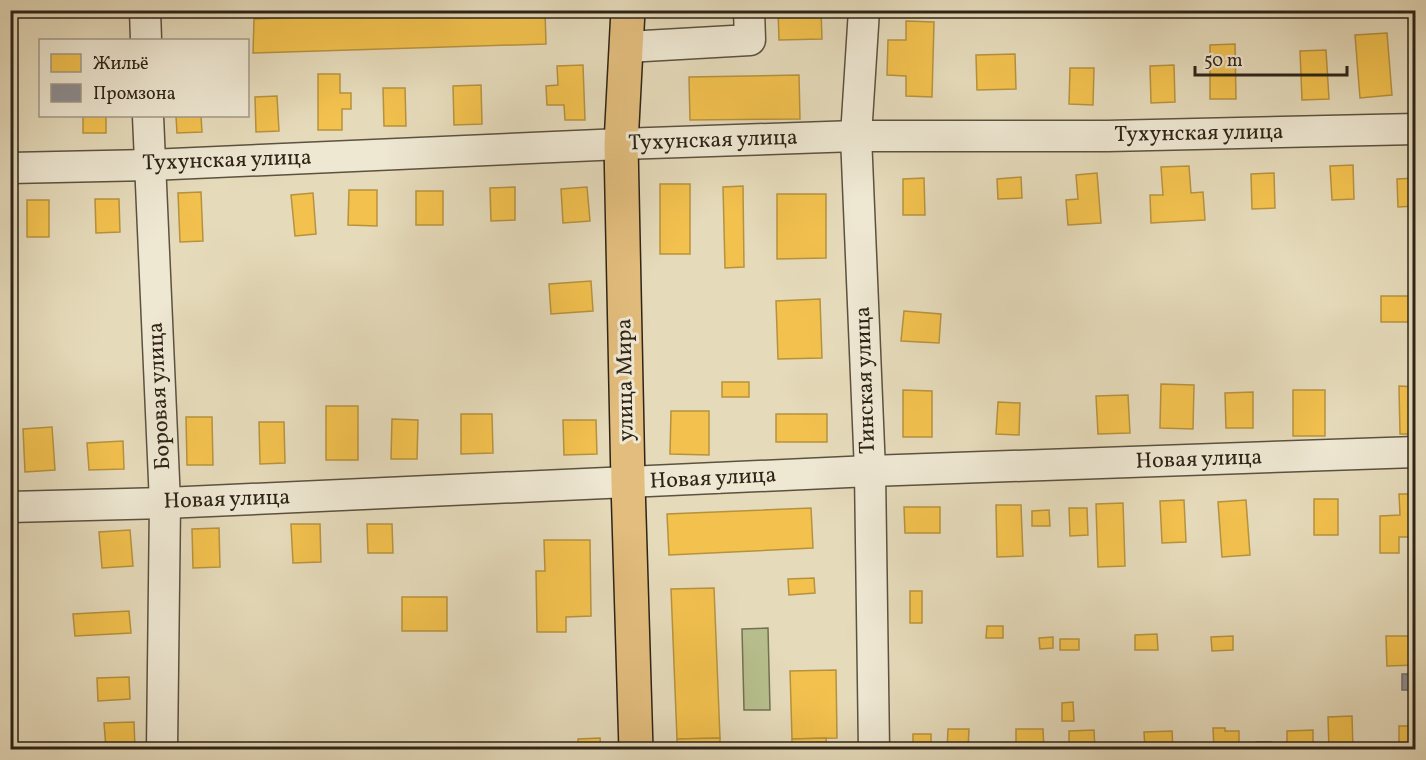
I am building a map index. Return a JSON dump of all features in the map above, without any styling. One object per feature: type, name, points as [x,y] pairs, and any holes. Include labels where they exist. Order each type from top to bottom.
[{"type":"main road","name":"улица Мира","points":[[628,10],[621,144],[636,750]]},
{"type":"street","points":[[145,10],[146,39]]},
{"type":"street","points":[[627,47],[750,40],[749,10]]},
{"type":"street","name":"Тинская улица","points":[[864,10],[856,136],[870,471],[874,750]]},
{"type":"street","name":"Боровая улица","points":[[148,117],[165,503],[162,750]]},
{"type":"street","name":"Тухунская улица","points":[[10,168],[150,165],[856,136],[1108,136],[1416,129]]},
{"type":"street","name":"Новая улица","points":[[10,507],[165,503],[870,471],[1416,452]]},
{"type":"green space","points":[[768,628],[770,710],[744,710],[742,629]]},
{"type":"building: Жильё","points":[[474,10],[545,10],[546,44],[253,53],[254,19]]},
{"type":"building: Жильё","points":[[778,10],[821,10],[822,39],[779,40]]},
{"type":"building: Жильё","points":[[906,21],[934,22],[932,97],[906,96],[906,76],[887,75],[888,40],[906,40]]},
{"type":"building: Жильё","points":[[1387,33],[1392,95],[1360,98],[1355,35]]},
{"type":"building: Жильё","points":[[1235,44],[1236,99],[1210,99],[1210,45]]},
{"type":"building: Жильё","points":[[1326,50],[1329,99],[1302,100],[1300,51]]},
{"type":"building: Жильё","points":[[1015,54],[1016,89],[977,90],[976,55]]},
{"type":"building: Жильё","points":[[583,65],[585,120],[565,120],[564,105],[547,105],[546,86],[558,85],[557,66]]},
{"type":"building: Жильё","points":[[1174,65],[1175,102],[1151,103],[1150,66]]},
{"type":"building: Жильё","points":[[1070,68],[1094,68],[1093,105],[1069,104]]},
{"type":"building: Жильё","points":[[318,74],[340,74],[340,93],[351,93],[351,109],[342,109],[342,130],[318,130]]},
{"type":"building: Жильё","points":[[799,75],[800,119],[690,120],[689,77]]},
{"type":"building: Жильё","points":[[481,85],[482,124],[454,125],[453,86]]},
{"type":"building: Жильё","points":[[383,88],[405,88],[406,126],[384,126]]},
{"type":"building: Жильё","points":[[277,96],[279,131],[256,132],[255,97]]},
{"type":"building: Жильё","points":[[10,98],[16,98],[17,137],[10,137]]},
{"type":"building: Жильё","points":[[83,117],[106,117],[106,133],[83,133]]},
{"type":"building: Жильё","points":[[176,117],[201,117],[202,132],[177,133]]},
{"type":"building: Жильё","points":[[1353,165],[1354,199],[1332,200],[1330,166]]},
{"type":"building: Жильё","points":[[1189,166],[1191,193],[1203,192],[1205,220],[1151,223],[1150,195],[1163,195],[1161,167]]},
{"type":"building: Жильё","points":[[1097,173],[1101,223],[1068,225],[1066,200],[1078,199],[1076,175]]},
{"type":"building: Жильё","points":[[1274,173],[1275,208],[1252,209],[1251,174]]},
{"type":"building: Жильё","points":[[1021,177],[1022,198],[998,199],[997,179]]},
{"type":"building: Жильё","points":[[924,178],[925,215],[903,215],[903,179]]},
{"type":"building: Жильё","points":[[1416,178],[1416,206],[1398,207],[1397,179]]},
{"type":"building: Жильё","points":[[660,184],[690,184],[690,254],[660,254]]},
{"type":"building: Жильё","points":[[743,186],[744,267],[725,268],[723,187]]},
{"type":"building: Жильё","points":[[515,187],[515,220],[491,221],[490,188]]},
{"type":"building: Жильё","points":[[587,187],[590,221],[563,223],[561,189]]},
{"type":"building: Жильё","points":[[349,190],[377,190],[377,226],[348,225]]},
{"type":"building: Жильё","points":[[416,191],[443,191],[443,225],[416,225]]},
{"type":"building: Жильё","points":[[201,192],[203,241],[180,242],[178,193]]},
{"type":"building: Жильё","points":[[313,193],[316,234],[295,236],[291,195]]},
{"type":"building: Жильё","points":[[777,194],[826,194],[826,258],[777,259]]},
{"type":"building: Жильё","points":[[95,199],[119,199],[120,232],[96,233]]},
{"type":"building: Жильё","points":[[27,200],[49,200],[49,237],[27,237]]},
{"type":"building: Жильё","points":[[591,281],[593,311],[551,314],[549,284]]},
{"type":"building: Жильё","points":[[1381,296],[1416,296],[1416,322],[1381,322]]},
{"type":"building: Жильё","points":[[820,299],[822,358],[778,359],[776,301]]},
{"type":"building: Жильё","points":[[904,311],[941,314],[939,343],[901,341]]},
{"type":"building: Жильё","points":[[722,382],[749,382],[749,397],[722,397]]},
{"type":"building: Жильё","points":[[1161,384],[1194,385],[1193,429],[1160,428]]},
{"type":"building: Жильё","points":[[1399,386],[1416,387],[1416,434],[1400,434]]},
{"type":"building: Жильё","points":[[903,390],[932,391],[932,437],[903,437]]},
{"type":"building: Жильё","points":[[1293,390],[1325,390],[1325,436],[1293,436]]},
{"type":"building: Жильё","points":[[1253,392],[1253,428],[1226,428],[1225,393]]},
{"type":"building: Жильё","points":[[1128,395],[1130,433],[1098,434],[1096,396]]},
{"type":"building: Жильё","points":[[998,402],[1020,403],[1019,435],[996,434]]},
{"type":"building: Жильё","points":[[326,406],[358,406],[358,460],[326,460]]},
{"type":"building: Жильё","points":[[671,411],[709,411],[709,455],[670,454]]},
{"type":"building: Жильё","points":[[461,414],[492,414],[493,453],[461,454]]},
{"type":"building: Жильё","points":[[776,414],[827,414],[827,442],[776,442]]},
{"type":"building: Жильё","points":[[186,417],[212,417],[213,465],[187,465]]},
{"type":"building: Жильё","points":[[392,419],[418,420],[417,459],[391,459]]},
{"type":"building: Жильё","points":[[563,420],[596,420],[597,454],[564,455]]},
{"type":"building: Жильё","points":[[259,422],[284,422],[285,463],[260,464]]},
{"type":"building: Жильё","points":[[52,427],[55,470],[25,472],[23,429]]},
{"type":"building: Жильё","points":[[123,441],[124,469],[89,470],[87,443]]},
{"type":"building: Жильё","points":[[1399,494],[1416,494],[1416,537],[1399,537],[1399,553],[1380,553],[1380,516],[1400,515]]},
{"type":"building: Жильё","points":[[1314,499],[1338,499],[1338,535],[1314,535]]},
{"type":"building: Жильё","points":[[1184,500],[1186,542],[1162,543],[1160,501]]},
{"type":"building: Жильё","points":[[1246,500],[1250,555],[1222,557],[1218,502]]},
{"type":"building: Жильё","points":[[1123,503],[1125,566],[1098,567],[1096,504]]},
{"type":"building: Жильё","points":[[996,505],[1021,505],[1023,556],[997,557]]},
{"type":"building: Жильё","points":[[904,507],[940,507],[940,533],[905,533]]},
{"type":"building: Жильё","points":[[811,508],[813,548],[669,555],[667,514]]},
{"type":"building: Жильё","points":[[1069,508],[1087,508],[1088,535],[1070,536]]},
{"type":"building: Жильё","points":[[1049,510],[1050,526],[1032,526],[1032,511]]},
{"type":"building: Жильё","points":[[291,524],[320,524],[321,562],[293,563]]},
{"type":"building: Жильё","points":[[367,524],[392,524],[393,553],[368,553]]},
{"type":"building: Жильё","points":[[219,528],[220,567],[193,568],[192,529]]},
{"type":"building: Жильё","points":[[130,530],[133,566],[102,568],[99,532]]},
{"type":"building: Жильё","points":[[544,540],[590,540],[591,616],[566,617],[566,632],[537,632],[536,571],[545,571]]},
{"type":"building: Жильё","points":[[814,578],[815,593],[789,595],[788,579]]},
{"type":"building: Жильё","points":[[714,588],[720,738],[677,739],[671,589]]},
{"type":"building: Жильё","points":[[910,591],[922,591],[922,623],[910,623]]},
{"type":"building: Жильё","points":[[402,597],[447,597],[447,631],[402,631]]},
{"type":"building: Жильё","points":[[129,611],[131,633],[75,636],[73,614]]},
{"type":"building: Жильё","points":[[987,626],[1003,626],[1003,638],[986,638]]},
{"type":"building: Жильё","points":[[1157,634],[1158,650],[1135,650],[1135,635]]},
{"type":"building: Жильё","points":[[1233,636],[1233,650],[1212,651],[1211,637]]},
{"type":"building: Жильё","points":[[1386,636],[1416,636],[1416,665],[1387,666]]},
{"type":"building: Жильё","points":[[1053,637],[1053,648],[1040,649],[1039,638]]},
{"type":"building: Жильё","points":[[1060,639],[1079,639],[1079,650],[1060,650]]},
{"type":"building: Жильё","points":[[836,670],[837,738],[792,739],[790,671]]},
{"type":"building: Жильё","points":[[129,677],[130,699],[98,701],[97,678]]},
{"type":"building: Жильё","points":[[1073,702],[1074,721],[1062,721],[1062,703]]},
{"type":"building: Жильё","points":[[1352,716],[1353,750],[1329,750],[1328,717]]},
{"type":"building: Жильё","points":[[134,722],[135,750],[101,750],[106,749],[104,723]]},
{"type":"building: Жильё","points":[[1399,726],[1416,726],[1416,750],[1399,750]]},
{"type":"building: Жильё","points":[[1213,728],[1239,731],[1239,750],[1214,750]]},
{"type":"building: Жильё","points":[[948,729],[969,729],[968,750],[947,750]]},
{"type":"building: Жильё","points":[[1016,729],[1043,729],[1044,750],[1016,750]]},
{"type":"building: Жильё","points":[[1094,730],[1095,750],[1069,750],[1069,731]]},
{"type":"building: Жильё","points":[[1313,730],[1313,750],[1287,750],[1287,731]]},
{"type":"building: Жильё","points":[[1172,731],[1173,750],[1145,750],[1144,732]]},
{"type":"building: Жильё","points":[[913,734],[931,734],[931,750],[913,750]]},
{"type":"building: Жильё","points":[[600,738],[601,750],[579,750],[578,739]]},
{"type":"building: Жильё","points":[[720,738],[720,745],[792,743],[792,739],[826,738],[827,749],[677,750],[677,739]]},
{"type":"building: Жильё","points":[[232,743],[232,750],[197,750],[197,744]]},
{"type":"building: Жильё","points":[[266,745],[292,745],[292,750],[266,750]]},
{"type":"building: Промзона","points":[[1402,674],[1416,674],[1416,690],[1402,690]]},
{"type":"building: Промзона","points":[[1256,742],[1271,742],[1271,750],[1256,750]]}]
